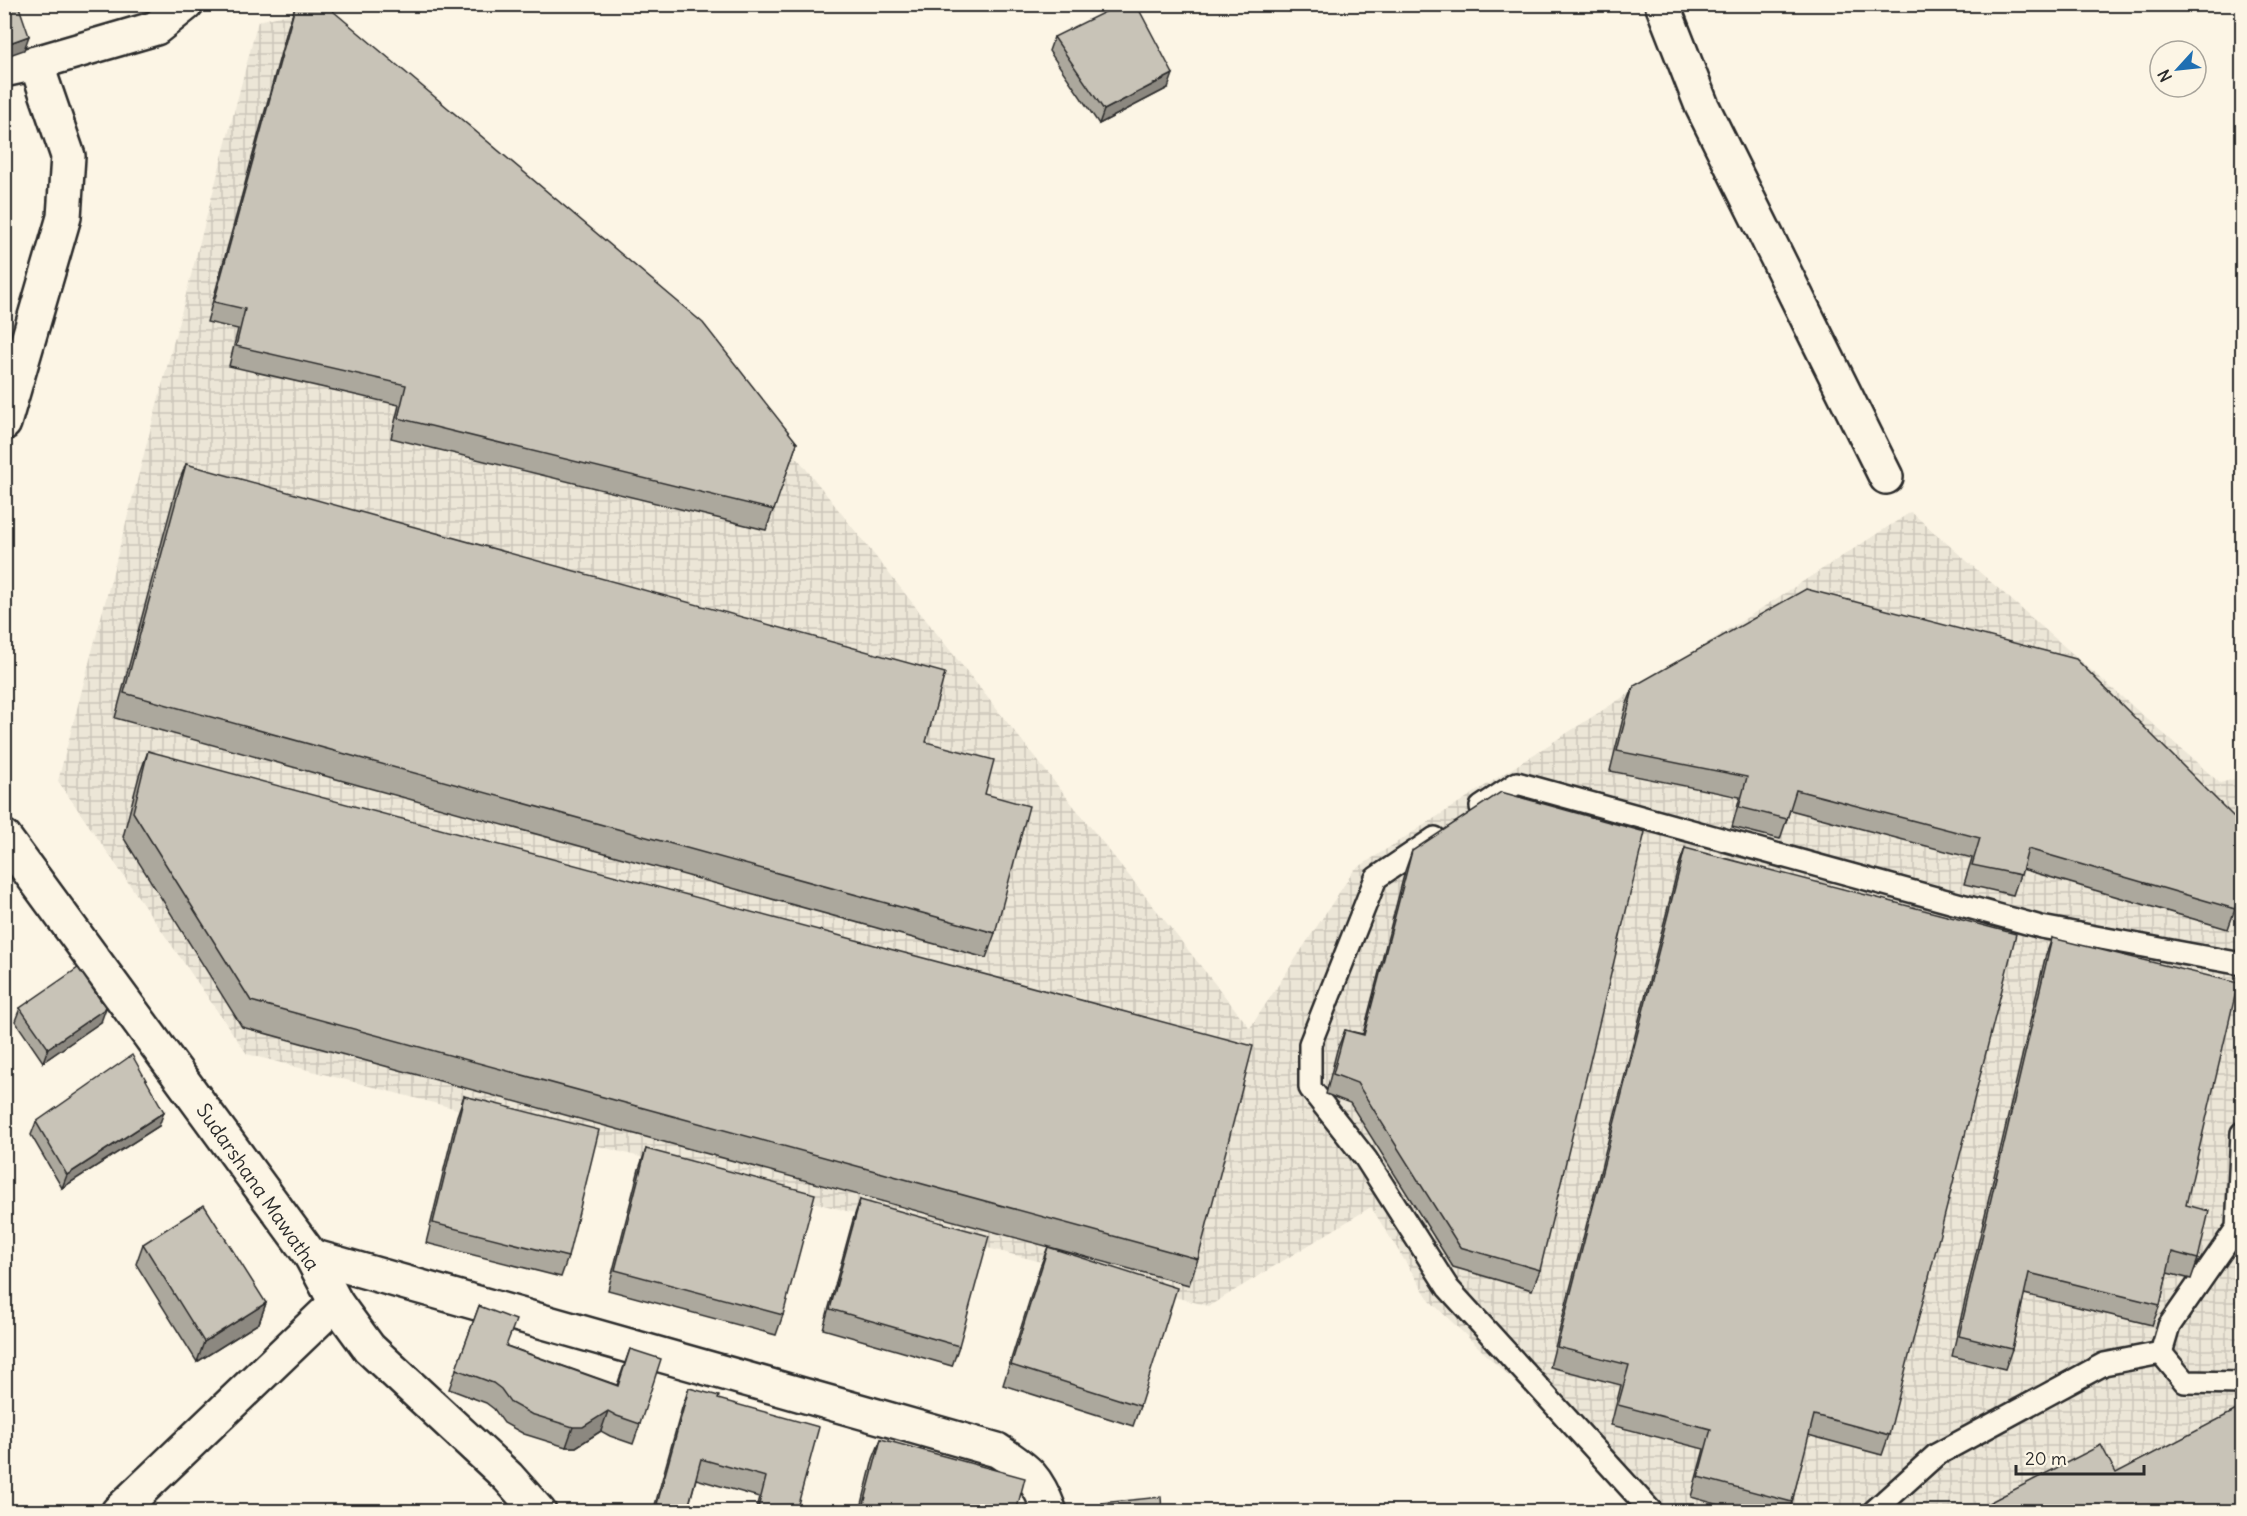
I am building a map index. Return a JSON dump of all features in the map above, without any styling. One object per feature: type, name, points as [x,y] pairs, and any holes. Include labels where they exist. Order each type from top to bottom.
[{"type":"street","points":[[4,70],[156,28],[186,4]]},
{"type":"street","points":[[1662,4],[1702,106],[1886,477]]},
{"type":"street","points":[[4,423],[64,217],[68,156],[36,63]]},
{"type":"street","name":"Sudarshana Mawatha","points":[[4,837],[311,1256],[336,1303],[369,1348],[508,1476],[539,1512]]},
{"type":"street","points":[[311,1256],[998,1450],[1026,1469],[1042,1492],[1050,1512]]},
{"type":"street","points":[[118,1512],[336,1303]]},
{"type":"lane","points":[[1652,1512],[1448,1288],[1366,1159],[1310,1088],[1310,1044],[1376,878],[1517,783],[2041,927],[2242,964]]},
{"type":"lane","points":[[2161,1353],[2169,1326],[2238,1228],[2242,1133]]},
{"type":"lane","points":[[2161,1353],[2185,1382],[2242,1383]]},
{"type":"lane","points":[[1873,1512],[1936,1455],[2104,1364],[2161,1353]]},
{"type":"shaded area","points":[[321,7],[702,338],[1250,1028],[1354,870],[1911,512],[2220,783],[2242,777],[2242,1511],[1650,1511],[1430,1301],[1371,1207],[1209,1306],[247,1054],[58,781],[258,21]]},
{"type":"building","points":[[4,4],[18,4],[29,36],[4,45]]},
{"type":"building","points":[[1121,4],[1136,4],[1173,74],[1104,110],[1054,37]]},
{"type":"building","points":[[327,6],[703,323],[797,443],[774,510],[398,418],[406,385],[236,346],[245,309],[214,302],[295,7]]},
{"type":"building","points":[[186,464],[945,673],[926,742],[994,760],[985,794],[1029,806],[995,933],[124,693]]},
{"type":"building","points":[[1806,589],[2076,659],[2242,825],[2242,880],[2235,909],[2028,849],[2021,875],[1972,865],[1980,838],[1796,790],[1787,819],[1739,807],[1747,777],[1617,751],[1634,686]]},
{"type":"building","points":[[148,751],[1253,1046],[1198,1259],[251,1001],[133,812]]},
{"type":"building","points":[[1501,792],[1645,832],[1540,1270],[1460,1247],[1357,1083],[1333,1074],[1345,1030],[1364,1035],[1412,851]]},
{"type":"building","points":[[1685,848],[2016,934],[1889,1435],[1814,1415],[1792,1502],[1698,1477],[1711,1429],[1618,1405],[1629,1365],[1557,1347]]},
{"type":"building","points":[[2052,938],[2238,983],[2186,1205],[2209,1211],[2198,1259],[2172,1252],[2160,1305],[2029,1273],[2012,1349],[1959,1336]]},
{"type":"building","points":[[78,968],[106,1008],[48,1048],[20,1008]]},
{"type":"building","points":[[132,1055],[164,1112],[67,1175],[36,1122]]},
{"type":"building","points":[[464,1096],[599,1130],[568,1257],[433,1223]]},
{"type":"building","points":[[646,1149],[815,1194],[783,1315],[615,1270]]},
{"type":"building","points":[[860,1200],[989,1236],[959,1346],[830,1309]]},
{"type":"building","points":[[204,1205],[266,1303],[204,1342],[143,1244]]},
{"type":"building","points":[[1048,1247],[1177,1288],[1140,1406],[1011,1365]]},
{"type":"building","points":[[479,1306],[516,1320],[506,1346],[618,1386],[630,1349],[661,1359],[640,1424],[608,1411],[583,1427],[573,1427],[531,1414],[511,1403],[501,1389],[493,1383],[456,1369]]},
{"type":"building","points":[[689,1388],[719,1396],[718,1399],[819,1427],[796,1512],[757,1512],[766,1477],[701,1459],[687,1512],[657,1504]]},
{"type":"building","points":[[2242,1407],[2242,1512],[1971,1512],[2101,1445],[2116,1473]]},
{"type":"building","points":[[881,1439],[1025,1478],[1016,1512],[862,1512]]},
{"type":"building","points":[[1161,1497],[1162,1512],[1103,1512],[1102,1503]]}]
